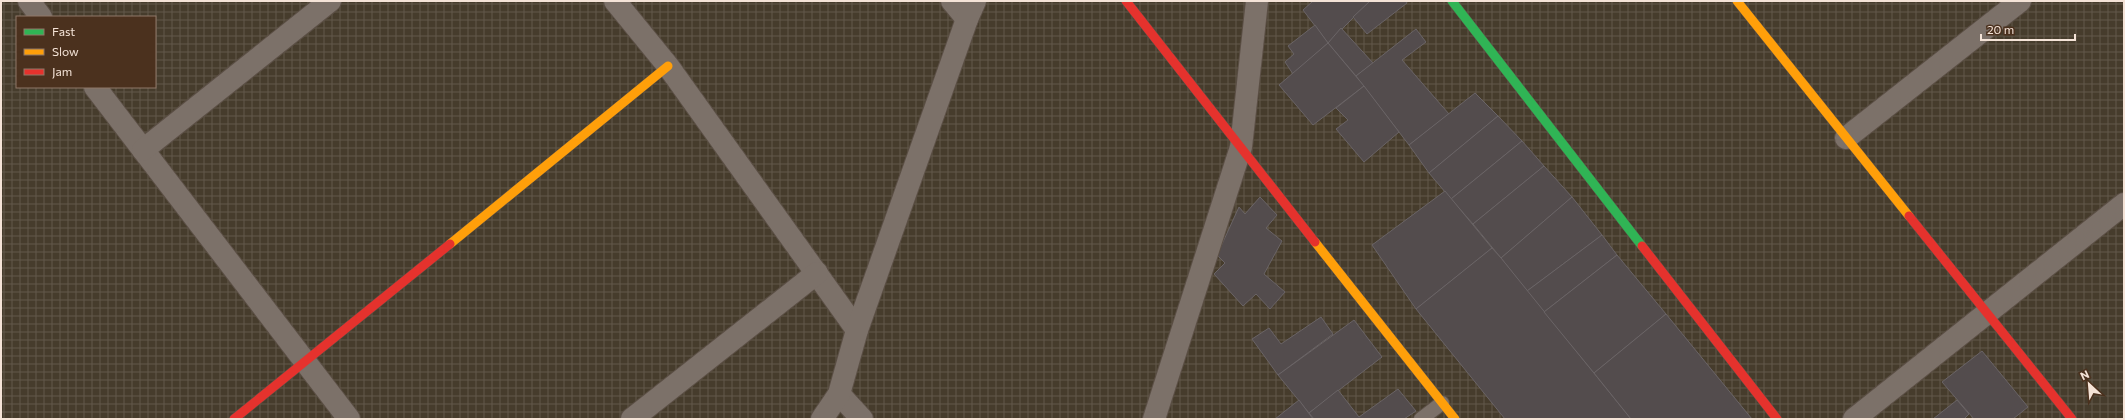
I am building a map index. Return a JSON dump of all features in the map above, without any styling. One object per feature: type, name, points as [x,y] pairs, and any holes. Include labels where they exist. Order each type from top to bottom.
[{"type":"street","points":[[29,1],[40,16]]},
{"type":"street","points":[[143,150],[330,1]]},
{"type":"street","points":[[615,1],[668,66],[857,330]]},
{"type":"street","points":[[822,419],[839,394],[857,330],[971,10],[952,1]]},
{"type":"street","points":[[1126,1],[1455,419]]},
{"type":"street","points":[[1161,415],[1241,147],[1257,1]]},
{"type":"street","points":[[1452,1],[1776,419]]},
{"type":"street","points":[[1737,1],[2072,419]]},
{"type":"street","points":[[1846,138],[2020,1]]},
{"type":"street","points":[[234,419],[668,66]]},
{"type":"street","points":[[96,88],[349,419]]},
{"type":"street","points":[[1854,419],[1988,314],[2124,204]]},
{"type":"street","points":[[632,419],[817,273]]},
{"type":"street","points":[[839,394],[862,419]]},
{"type":"lane","points":[[1421,419],[1442,403]]},
{"type":"shaded area","points":[[1,1],[2124,1],[2124,419],[1,419]]},
{"type":"building","points":[[1313,1],[1370,1],[1328,43],[1303,10]]},
{"type":"building","points":[[1370,1],[1406,1],[1407,3],[1367,34],[1353,17]]},
{"type":"building","points":[[1315,25],[1328,43],[1293,74],[1285,62],[1294,54],[1288,46]]},
{"type":"building","points":[[1341,28],[1373,63],[1356,76],[1328,43]]},
{"type":"building","points":[[1416,29],[1426,42],[1402,60],[1449,114],[1409,145],[1356,76]]},
{"type":"building","points":[[1328,43],[1364,86],[1313,125],[1279,85]]},
{"type":"building","points":[[1364,86],[1399,132],[1364,162],[1336,129],[1348,120],[1336,108]]},
{"type":"building","points":[[1475,93],[1498,116],[1429,173],[1409,145]]},
{"type":"building","points":[[1498,116],[1522,141],[1451,199],[1429,173]]},
{"type":"building","points":[[1522,141],[1544,166],[1473,224],[1451,199]]},
{"type":"building","points":[[1544,166],[1572,197],[1501,258],[1473,224]]},
{"type":"building","points":[[1445,191],[1492,248],[1416,309],[1372,245]]},
{"type":"building","points":[[1260,197],[1277,215],[1266,228],[1282,241],[1264,274],[1285,292],[1270,309],[1256,294],[1243,306],[1214,274],[1225,263],[1217,255],[1239,207],[1245,214]]},
{"type":"building","points":[[1572,197],[1602,235],[1527,291],[1501,258]]},
{"type":"building","points":[[1602,235],[1617,255],[1544,312],[1527,291]]},
{"type":"building","points":[[1492,248],[1631,419],[1505,419],[1416,309]]},
{"type":"building","points":[[1617,255],[1666,314],[1594,373],[1544,312]]},
{"type":"building","points":[[1666,314],[1752,419],[1631,419],[1594,373]]},
{"type":"building","points":[[1321,317],[1333,334],[1278,375],[1252,339],[1269,328],[1281,344]]},
{"type":"building","points":[[1354,320],[1382,357],[1309,413],[1278,375]]},
{"type":"building","points":[[1982,351],[2028,407],[2013,419],[1974,419],[1942,382]]},
{"type":"building","points":[[1398,389],[1416,411],[1404,419],[1314,419],[1309,413],[1338,390],[1359,417]]},
{"type":"building","points":[[1299,400],[1313,419],[1275,419]]},
{"type":"building","points":[[1957,400],[1969,414],[1964,419],[1933,419]]},
{"type":"traffic: fast","points":[[1452,1],[1642,246]]},
{"type":"traffic: slow","points":[[1737,1],[1909,216]]},
{"type":"traffic: slow","points":[[450,244],[668,66]]},
{"type":"traffic: slow","points":[[1315,242],[1455,419]]},
{"type":"traffic: jam","points":[[1126,1],[1315,242]]},
{"type":"traffic: jam","points":[[1909,216],[2072,419]]},
{"type":"traffic: jam","points":[[234,419],[450,244]]},
{"type":"traffic: jam","points":[[1642,246],[1777,419]]}]
